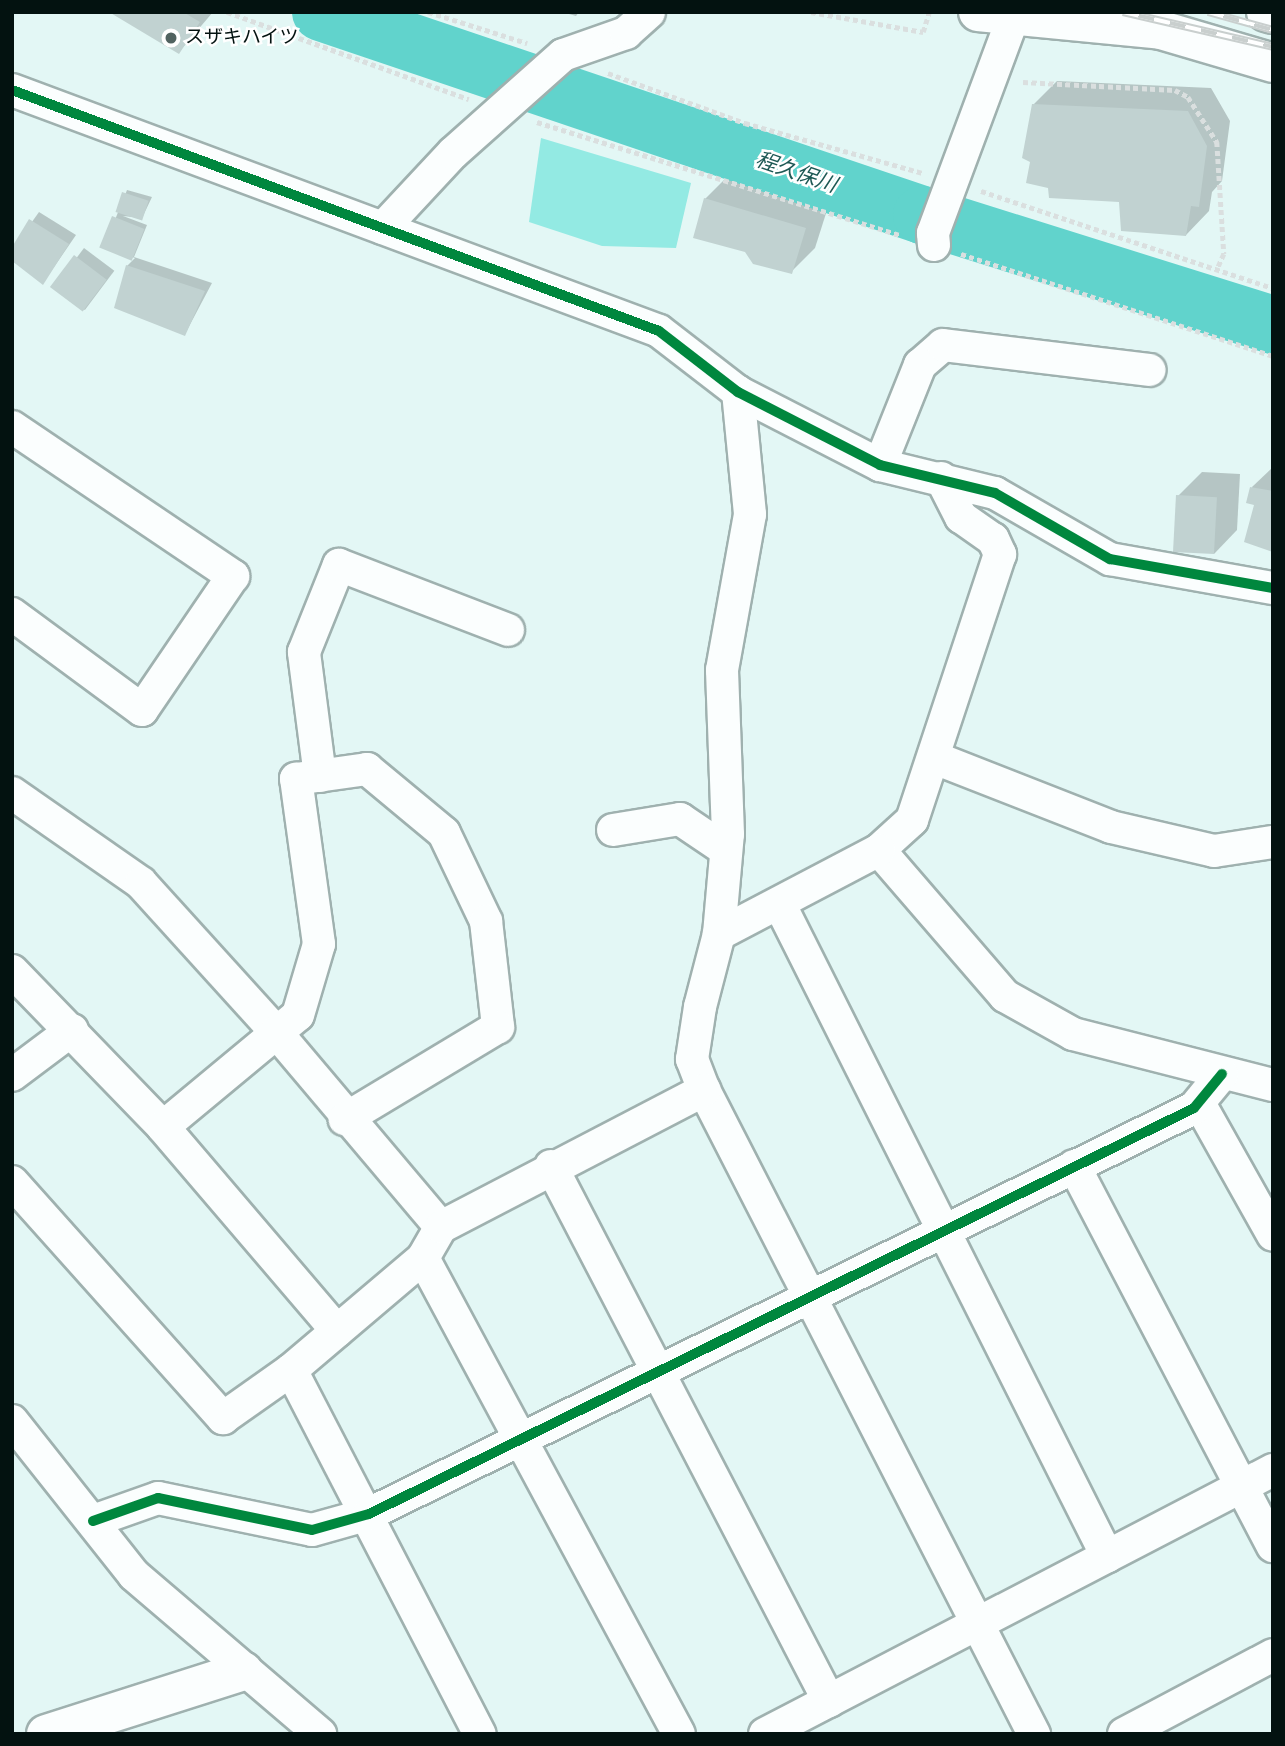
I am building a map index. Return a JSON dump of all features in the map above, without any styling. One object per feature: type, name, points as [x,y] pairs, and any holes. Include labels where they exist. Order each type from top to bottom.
[{"type":"main road","points":[[1266,12],[1273,14]]},
{"type":"main road","points":[[995,15],[1161,30],[1273,63]]},
{"type":"main road","points":[[46,1734],[123,1722],[243,1671]]},
{"type":"street","points":[[383,228],[453,153],[508,108],[560,58],[626,33],[649,12]]},
{"type":"street","points":[[934,239],[990,78],[995,15]]},
{"type":"street","points":[[12,90],[659,331],[738,391],[880,465],[995,493],[1110,559],[1273,588]]},
{"type":"street","points":[[880,465],[920,365],[943,345],[1149,370]]},
{"type":"street","points":[[738,391],[750,514],[722,670],[726,850],[719,934],[699,1007],[692,1059],[704,1090],[811,1294],[1034,1734]]},
{"type":"street","points":[[12,427],[233,576],[142,710],[12,614]]},
{"type":"street","points":[[719,934],[780,905],[879,850],[912,820],[935,758],[1000,554],[993,539],[961,517],[941,478]]},
{"type":"street","points":[[320,776],[304,652],[339,565],[508,630]]},
{"type":"street","points":[[935,758],[1111,827],[1214,852],[1273,842]]},
{"type":"street","points":[[163,1127],[298,1015],[319,944],[296,779],[367,769],[444,833],[486,921],[498,1027],[345,1119]]},
{"type":"street","points":[[12,793],[141,883],[276,1032],[345,1119],[441,1227]]},
{"type":"street","points":[[613,830],[680,819],[726,850]]},
{"type":"street","points":[[879,850],[1005,996],[1073,1034],[1273,1085]]},
{"type":"street","points":[[780,905],[1107,1556]]},
{"type":"street","points":[[12,971],[163,1127],[337,1331]]},
{"type":"street","points":[[12,1075],[72,1030]]},
{"type":"street","points":[[93,1521],[158,1498],[312,1530],[369,1514],[1199,1102],[1222,1074]]},
{"type":"street","points":[[12,1182],[223,1418],[291,1370],[423,1258],[441,1227],[551,1166],[704,1090]]},
{"type":"street","points":[[1199,1102],[1273,1236]]},
{"type":"street","points":[[551,1166],[829,1701]]},
{"type":"street","points":[[1074,1166],[1273,1546]]},
{"type":"street","points":[[423,1258],[679,1734]]},
{"type":"street","points":[[291,1370],[369,1514],[480,1734]]},
{"type":"street","points":[[12,1421],[134,1575],[243,1671],[320,1734]]},
{"type":"street","points":[[765,1734],[1273,1470]]},
{"type":"street","points":[[1124,1734],[1273,1656]]},
{"type":"path","points":[[227,12],[508,108],[934,239],[1273,356]]},
{"type":"path","points":[[428,12],[745,122],[1273,288]]},
{"type":"path","points":[[811,12],[923,32],[929,12]]},
{"type":"path","points":[[990,78],[1071,87],[1091,83],[1175,90],[1188,97],[1217,142],[1224,254],[1217,270]]},
{"type":"shaded area","points":[[541,138],[691,183],[676,248],[602,246],[529,222]]},
{"type":"building","name":"スザキハイツ","points":[[109,12],[183,12],[200,22],[179,54]]},
{"type":"building","points":[[1032,104],[1188,111],[1207,146],[1199,207],[1191,206],[1186,236],[1121,231],[1119,202],[1049,198],[1048,188],[1026,183],[1030,162],[1022,158]]},
{"type":"building","points":[[122,192],[149,201],[142,221],[116,212]]},
{"type":"building","points":[[704,198],[806,228],[792,274],[753,264],[745,252],[693,238]]},
{"type":"building","points":[[112,216],[144,229],[132,261],[99,248]]},
{"type":"building","points":[[29,219],[69,244],[43,285],[12,261],[12,247]]},
{"type":"building","points":[[74,255],[107,280],[83,312],[50,287]]},
{"type":"building","points":[[126,265],[205,291],[185,336],[114,308]]},
{"type":"building","points":[[1250,487],[1273,491],[1273,552],[1244,542],[1254,505],[1246,503]]},
{"type":"building","points":[[1176,495],[1217,497],[1214,554],[1173,552]]},
{"type":"waterway","name":"程久保川","points":[[321,12],[922,215],[1273,325]]},
{"type":"railway","points":[[1123,12],[1273,47]]},
{"type":"railway","points":[[1208,12],[1273,30]]},
{"type":"cycle path","points":[[12,90],[659,331],[738,392],[880,465],[995,493],[1110,559],[1273,588]]},
{"type":"cycle path","points":[[93,1521],[158,1498],[312,1530],[369,1514],[1194,1108],[1222,1074]]},
{"type":"place","name":"スザキハイツ","points":[[171,38]]}]
